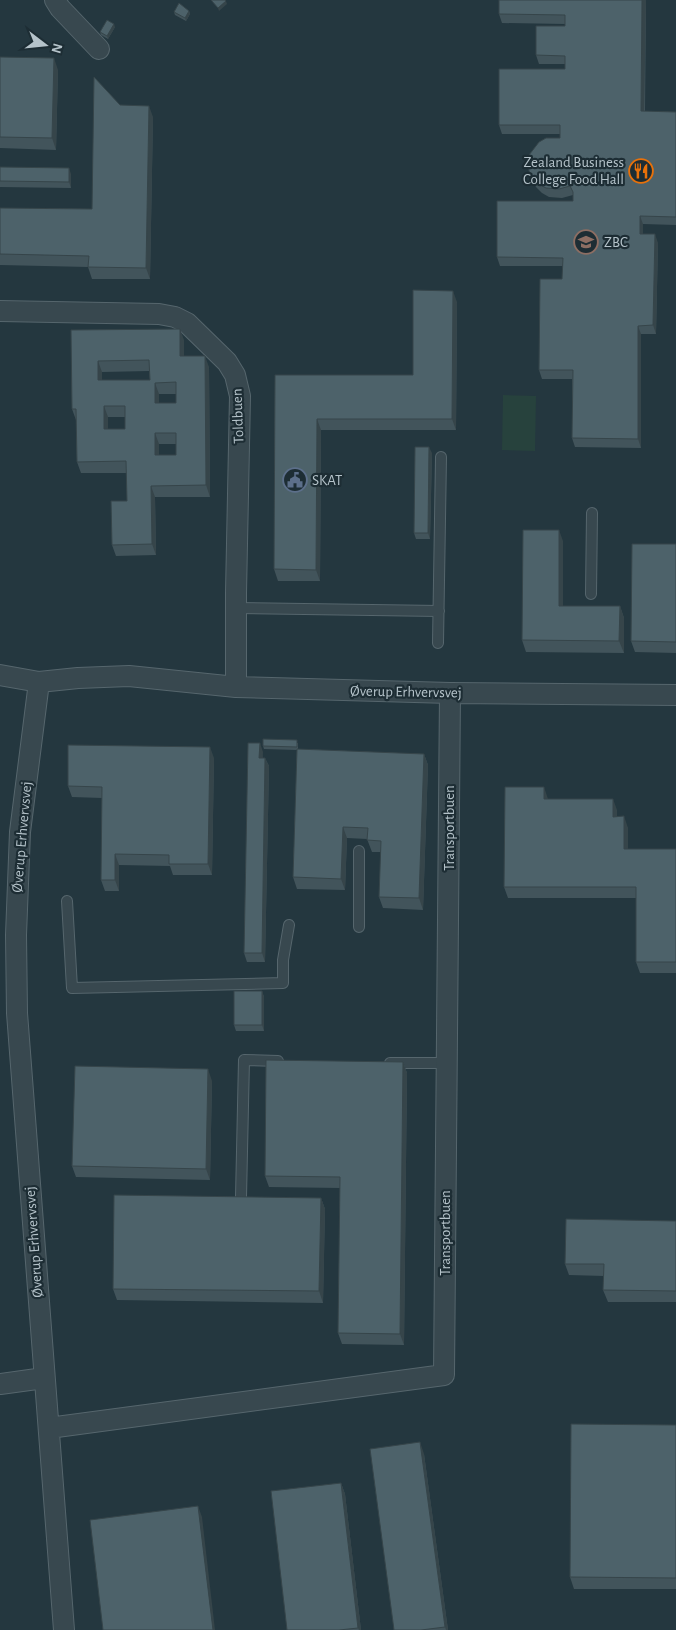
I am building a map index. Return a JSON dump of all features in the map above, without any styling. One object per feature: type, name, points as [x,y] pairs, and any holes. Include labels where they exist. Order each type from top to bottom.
[{"type":"street","points":[[55,0],[60,8],[99,49]]},
{"type":"street","name":"Toldbuen","points":[[0,311],[159,314],[175,317],[187,323],[227,362],[235,376],[240,396],[236,688]]},
{"type":"street","points":[[0,674],[39,682]]},
{"type":"street","name":"Øverup Erhvervsvej","points":[[64,1630],[17,1013],[8,934],[39,682],[129,676],[236,688],[450,693],[676,695]]},
{"type":"street","name":"Transportbuen","points":[[49,1428],[444,1375],[450,693]]},
{"type":"street","points":[[0,1384],[44,1378]]},
{"type":"lane","points":[[438,643],[441,457]]},
{"type":"lane","points":[[591,594],[592,513]]},
{"type":"lane","points":[[236,608],[439,611]]},
{"type":"lane","points":[[359,851],[359,927]]},
{"type":"lane","points":[[67,901],[72,988],[283,982],[283,960],[289,925]]},
{"type":"lane","points":[[241,1197],[244,1060],[291,1061]]},
{"type":"lane","points":[[377,1063],[446,1063]]},
{"type":"green space","points":[[503,395],[536,396],[535,451],[502,450]]},
{"type":"building","points":[[211,0],[225,0],[226,1],[218,8]]},
{"type":"building","points":[[499,0],[642,0],[641,111],[676,112],[676,217],[640,216],[640,234],[655,234],[653,325],[638,326],[638,439],[572,438],[573,370],[539,370],[540,279],[562,279],[563,258],[497,257],[497,201],[573,201],[573,192],[570,186],[559,189],[546,188],[538,184],[529,171],[529,155],[539,142],[546,138],[560,138],[560,125],[499,125],[499,69],[565,69],[565,56],[536,55],[536,26],[565,26],[565,15],[499,14]]},
{"type":"building","points":[[179,3],[189,11],[185,18],[174,12]]},
{"type":"building","points":[[107,20],[114,24],[107,36],[100,32]]},
{"type":"building","points":[[0,57],[54,58],[52,138],[0,137]]},
{"type":"building","points":[[94,77],[120,105],[149,106],[146,268],[88,267],[89,256],[0,254],[0,208],[92,209]]},
{"type":"building","points":[[0,167],[69,168],[69,182],[0,181]]},
{"type":"building","points":[[413,290],[453,291],[452,419],[317,419],[316,570],[274,569],[275,375],[413,375]]},
{"type":"building","points":[[180,329],[180,356],[205,356],[206,485],[151,486],[152,544],[112,545],[111,501],[127,501],[126,461],[77,462],[76,409],[72,409],[71,330]],"holes":[[[149,360],[150,380],[98,380],[98,361]],[[176,382],[176,403],[155,403],[155,383]],[[104,406],[125,406],[125,429],[104,429]],[[155,433],[176,433],[176,455],[155,455]]]},
{"type":"building","points":[[415,447],[429,447],[428,533],[414,533]]},
{"type":"building","points":[[523,530],[559,530],[559,606],[620,606],[619,641],[522,640]]},
{"type":"building","points":[[632,544],[676,544],[676,642],[631,641]]},
{"type":"building","points":[[263,739],[297,740],[297,747],[263,746]]},
{"type":"building","points":[[248,743],[260,743],[259,758],[265,758],[262,953],[244,953]]},
{"type":"building","points":[[68,745],[210,747],[208,864],[169,864],[169,855],[115,854],[115,880],[101,880],[102,787],[68,786]]},
{"type":"building","points":[[297,749],[424,754],[419,898],[379,897],[381,841],[367,840],[368,828],[343,827],[341,879],[293,877]]},
{"type":"building","points":[[505,787],[544,787],[544,799],[613,799],[613,817],[624,816],[624,849],[676,849],[676,962],[636,962],[636,887],[504,887]]},
{"type":"building","points":[[234,991],[262,991],[262,1025],[234,1025]]},
{"type":"building","points":[[266,1060],[403,1062],[400,1334],[338,1333],[340,1177],[265,1176]]},
{"type":"building","points":[[75,1066],[208,1069],[206,1169],[72,1166]]},
{"type":"building","points":[[114,1195],[321,1198],[319,1291],[113,1289]]},
{"type":"building","points":[[566,1219],[676,1221],[676,1291],[603,1290],[604,1264],[565,1264]]},
{"type":"building","points":[[571,1424],[676,1425],[676,1578],[570,1577]]},
{"type":"building","points":[[420,1442],[445,1627],[421,1630],[394,1630],[370,1449]]},
{"type":"building","points":[[341,1483],[358,1628],[287,1630],[271,1491]]},
{"type":"building","points":[[198,1506],[213,1630],[103,1630],[90,1520]]},
{"type":"place","name":"Zealand Business College Food Hall","points":[[641,171]]},
{"type":"place","name":"ZBC","points":[[586,242]]},
{"type":"place","name":"SKAT","points":[[295,480]]}]
